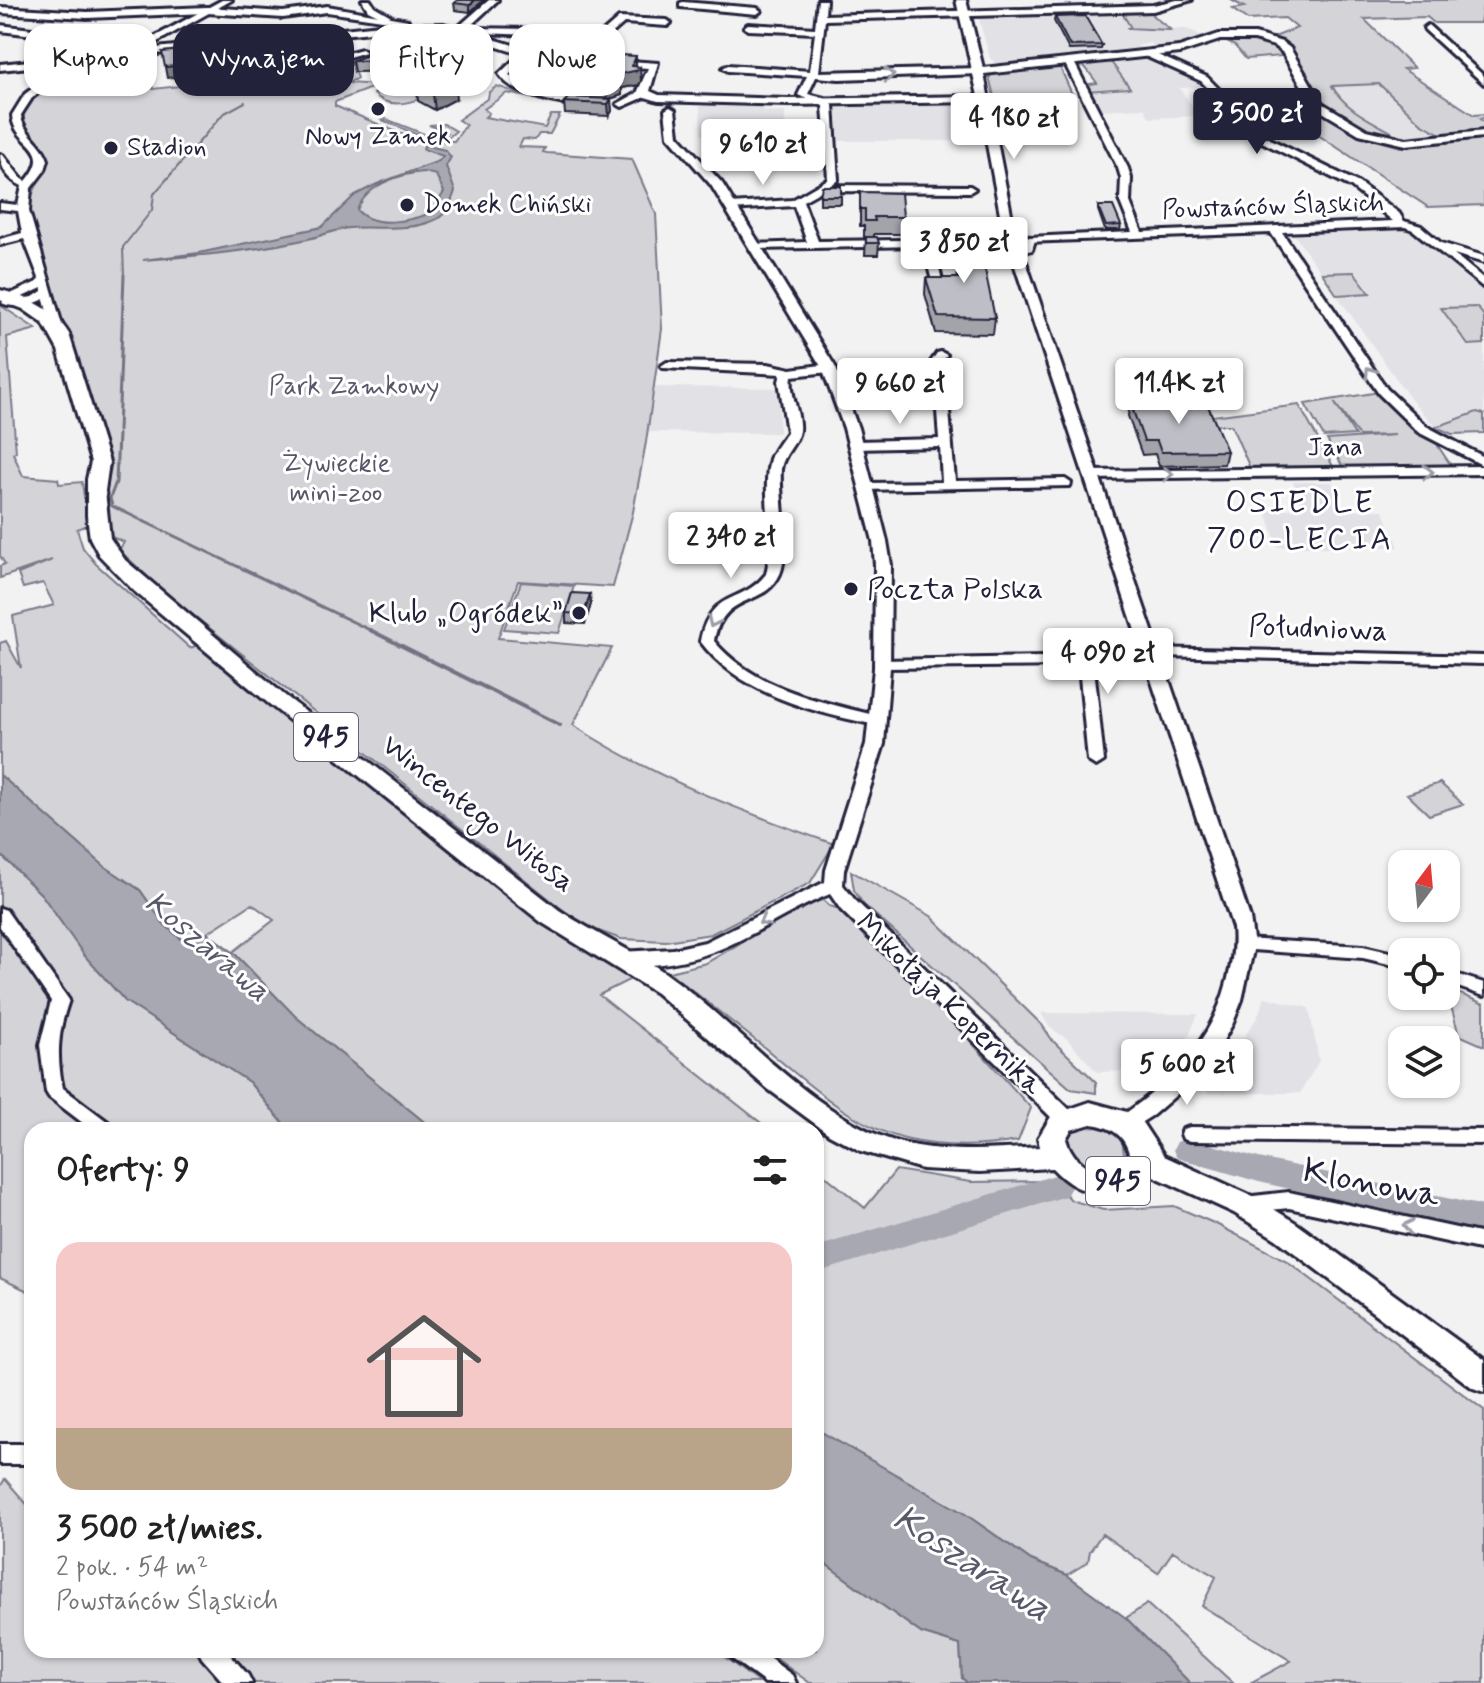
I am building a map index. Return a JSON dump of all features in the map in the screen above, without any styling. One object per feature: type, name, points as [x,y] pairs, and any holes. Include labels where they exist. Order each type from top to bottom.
[{"type":"main road","points":[[8,300],[37,310],[56,325]]},
{"type":"main road","name":"Wincentego Witosa","points":[[8,300],[43,328],[88,463],[95,470]]},
{"type":"main road","name":"Wincentego Witosa","points":[[56,325],[100,462],[95,470],[100,538],[116,562],[236,666],[538,906],[593,945],[664,985],[835,1124],[870,1142],[902,1153],[938,1159],[985,1161],[1056,1157]]},
{"type":"main road","name":"945","points":[[1136,1165],[1141,1143],[1126,1124],[1103,1114],[1078,1115],[1067,1120],[1054,1136],[1056,1157],[1075,1175],[1088,1181],[1103,1183],[1136,1165],[1170,1172],[1244,1205],[1286,1231],[1484,1378]]},
{"type":"main road","name":"945","points":[[1136,1165],[1163,1185],[1322,1260]]},
{"type":"street","points":[[157,42],[228,0]]},
{"type":"street","points":[[468,24],[494,0]]},
{"type":"street","points":[[763,0],[745,30],[818,31]]},
{"type":"street","points":[[731,207],[797,203],[805,194],[831,183],[828,105],[803,95],[816,68],[822,0]]},
{"type":"street","points":[[961,0],[979,71],[1009,232],[1022,245],[1090,475],[1234,899],[1244,945],[1235,993],[1215,1040],[1175,1088],[1126,1124]]},
{"type":"street","points":[[1061,0],[1071,11]]},
{"type":"street","points":[[820,18],[1153,8],[1188,0]]},
{"type":"street","points":[[353,12],[367,3],[389,17],[395,23],[392,24]]},
{"type":"street","points":[[617,24],[622,20],[667,26],[686,3],[757,11]]},
{"type":"street","points":[[0,10],[87,15],[207,10],[271,15],[325,9],[425,24]]},
{"type":"street","points":[[0,28],[24,31]]},
{"type":"street","points":[[1428,28],[1484,81]]},
{"type":"street","points":[[728,68],[878,76],[979,71],[1180,50],[1219,37],[1255,37],[1278,44],[1286,50],[1318,105],[1363,132],[1406,142],[1484,134]]},
{"type":"street","points":[[354,54],[362,52]]},
{"type":"street","name":"Powstańców Śląskich","points":[[1022,245],[1138,234],[1400,224],[1395,215],[1355,185],[1263,139],[1204,79],[1148,54]]},
{"type":"street","points":[[1069,62],[1123,168],[1126,178],[1125,203],[1138,234]]},
{"type":"street","points":[[611,104],[635,101],[645,93],[654,65],[625,64]]},
{"type":"street","points":[[0,67],[24,65]]},
{"type":"street","points":[[645,93],[652,98],[721,100],[983,99]]},
{"type":"street","points":[[31,96],[17,111],[17,125],[36,145],[43,159],[37,176],[27,185],[23,209],[27,235],[44,278],[56,325]]},
{"type":"street","points":[[544,96],[611,104],[655,103],[670,110]]},
{"type":"street","points":[[670,110],[679,103],[701,99]]},
{"type":"street","points":[[621,959],[669,957],[723,942],[834,886],[835,870],[871,762],[882,664],[883,565],[868,487],[829,368],[716,183],[673,136],[670,110]]},
{"type":"street","points":[[0,157],[17,180],[27,185]]},
{"type":"street","points":[[821,188],[970,189]]},
{"type":"street","points":[[797,203],[813,243]]},
{"type":"street","points":[[0,206],[23,209]]},
{"type":"street","points":[[1400,224],[1417,228],[1484,285]]},
{"type":"street","points":[[1274,229],[1383,391],[1422,429],[1484,462]]},
{"type":"street","points":[[988,241],[996,234],[1009,232]]},
{"type":"street","points":[[0,242],[27,235]]},
{"type":"street","points":[[754,246],[988,241],[1001,250],[1022,245]]},
{"type":"street","points":[[928,242],[937,281]]},
{"type":"street","points":[[1437,246],[1484,258]]},
{"type":"street","points":[[8,300],[39,286],[44,278]]},
{"type":"street","points":[[8,300],[36,300],[48,292]]},
{"type":"street","points":[[941,355],[934,366],[943,411],[949,485]]},
{"type":"street","points":[[667,366],[768,368],[789,372],[829,368]]},
{"type":"street","points":[[789,372],[785,381],[793,432],[777,457],[774,570],[763,585],[719,609],[712,618],[707,641],[720,660],[733,668],[813,705],[877,720]]},
{"type":"street","points":[[856,445],[945,443]]},
{"type":"street","name":"Jana","points":[[1090,475],[1484,470]]},
{"type":"street","points":[[868,487],[1065,483]]},
{"type":"street","name":"Południowa","points":[[882,664],[1094,661],[1152,655],[1484,660]]},
{"type":"street","points":[[1094,661],[1086,663],[1086,670],[1096,761]]},
{"type":"street","name":"Mikołaja Kopernika","points":[[834,886],[848,905],[1067,1120]]},
{"type":"street","points":[[0,914],[60,1000],[51,1023],[47,1056],[55,1092],[94,1122]]},
{"type":"street","points":[[1244,945],[1351,951],[1388,958]]},
{"type":"street","points":[[1460,982],[1484,990]]},
{"type":"street","points":[[1190,1134],[1484,1137]]},
{"type":"street","name":"Klonowa","points":[[1244,1205],[1289,1200],[1484,1242]]},
{"type":"street","points":[[0,1454],[24,1454]]},
{"type":"street","points":[[217,1658],[240,1683]]},
{"type":"street","points":[[750,1658],[784,1683]]},
{"type":"shaded area","points":[[1121,11],[1131,28],[1127,30],[1186,29],[1200,37],[1161,50],[1156,50],[1150,43],[1137,46],[1143,48],[1141,52],[997,65],[990,58],[978,16]]},
{"type":"shaded area","points":[[1145,59],[1189,74],[1205,87],[1179,88],[1200,116],[1150,118],[1144,108],[1097,110],[1086,91],[1130,88],[1111,62]]},
{"type":"shaded area","points":[[1379,84],[1421,123],[1443,138],[1405,140],[1356,112],[1337,95],[1332,85]]},
{"type":"shaded area","points":[[966,102],[977,141],[834,141],[832,104]]},
{"type":"shaded area","points":[[762,103],[764,111],[785,112],[785,134],[701,135],[700,106]]},
{"type":"shaded area","points":[[1399,227],[1419,234],[1484,290],[1484,414],[1477,412],[1436,427],[1412,401],[1292,232]]},
{"type":"shaded area","points":[[653,387],[779,388],[779,433],[648,432]]},
{"type":"shaded area","points":[[1293,482],[1332,482],[1343,510],[1383,510],[1399,547],[1278,547],[1265,509],[1303,509]]},
{"type":"shaded area","points":[[1265,997],[1309,1008],[1319,1061],[1300,1093],[1206,1093],[1257,1018]]},
{"type":"shaded area","points":[[1041,1013],[1198,1014],[1184,1047],[1167,1070],[1097,1072],[1066,1038],[1049,1027]]},
{"type":"green space","points":[[1231,0],[1484,0],[1480,23],[1434,23],[1427,17],[1364,19],[1414,68],[1403,69],[1474,115],[1484,114],[1484,118],[1480,119],[1484,123],[1484,132],[1444,136],[1421,123],[1379,84],[1332,86],[1355,111],[1405,140],[1377,135],[1380,141],[1401,147],[1484,138],[1484,205],[1428,207],[1312,131],[1283,105],[1319,100],[1293,51],[1272,38],[1297,28],[1285,18],[1248,20],[1232,9],[1244,7]]},
{"type":"green space","points":[[1156,10],[1152,15],[1171,30],[1126,28],[1131,28],[1121,11]]},
{"type":"green space","points":[[1223,40],[1264,42],[1282,56],[1246,59],[1235,46]]},
{"type":"green space","points":[[1111,62],[1130,88],[1086,91],[1083,85],[1097,83],[1085,67],[1074,65]]},
{"type":"green space","points":[[1060,67],[1075,101],[1004,101],[1002,96],[994,96],[989,77],[996,72]]},
{"type":"green space","name":"Park Zamkowy","points":[[354,83],[370,84],[370,88],[354,95]]},
{"type":"green space","name":"Park Zamkowy","points":[[497,86],[509,90],[509,93],[484,109],[489,113],[485,117],[545,128],[551,115],[560,115],[550,134],[539,134],[535,140],[523,139],[519,147],[545,148],[543,152],[547,153],[632,159],[656,214],[662,329],[633,512],[613,587],[518,581],[498,638],[612,648],[573,725],[667,778],[834,844],[810,883],[711,934],[666,941],[621,939],[582,925],[163,591],[119,550],[124,542],[109,536],[105,502],[111,466],[56,309],[47,269],[30,222],[30,200],[47,162],[47,153],[23,123],[25,106],[35,96],[157,96],[157,89],[173,87],[173,96],[351,96],[335,102],[335,106],[416,140],[430,140],[382,120],[434,138],[446,136],[447,132],[429,125],[444,124],[456,131],[444,141],[454,141],[466,125],[458,120],[488,96],[493,96],[493,89]]},
{"type":"green space","points":[[377,96],[424,96],[406,103],[383,101]]},
{"type":"green space","points":[[1354,272],[1370,293],[1337,295],[1322,273]]},
{"type":"green space","points":[[0,305],[36,329],[7,337],[16,452],[13,453],[23,476],[58,479],[59,484],[82,482],[88,525],[77,529],[83,548],[96,564],[190,648],[198,645],[583,950],[633,978],[599,995],[760,1122],[424,1122],[296,1017],[233,952],[274,920],[252,904],[207,933],[182,939],[164,924],[140,890],[104,866],[0,775],[0,643],[6,641],[21,668],[13,616],[54,605],[43,583],[23,588],[18,574],[52,560],[0,578],[0,566],[5,564],[0,556]]},
{"type":"green space","points":[[1477,307],[1484,316],[1484,344],[1468,345],[1441,308]]},
{"type":"green space","points":[[1379,392],[1441,444],[1438,446],[1452,467],[1343,467],[1327,440],[1395,435],[1359,436],[1334,402],[1355,435],[1324,437],[1305,404]]},
{"type":"green space","points":[[1299,405],[1334,468],[1250,468],[1231,425],[1216,425],[1212,416]]},
{"type":"green space","points":[[1477,412],[1484,414],[1484,433],[1452,434],[1436,427]]},
{"type":"green space","points":[[521,582],[574,586],[559,633],[504,629]]},
{"type":"green space","points":[[1440,783],[1463,804],[1429,815],[1407,794]]},
{"type":"green space","points":[[0,854],[42,895],[84,955],[125,1001],[249,1082],[282,1122],[24,1122],[24,1289],[0,1278]]},
{"type":"green space","points":[[851,871],[931,916],[1096,1082],[1096,1093],[1071,1089],[863,904],[854,890]]},
{"type":"green space","points":[[823,900],[829,906],[841,909],[974,1038],[970,1041],[1031,1108],[1018,1141],[977,1145],[936,1144],[909,1140],[868,1124],[830,1101],[669,972],[706,963],[813,901]]},
{"type":"green space","points":[[1460,994],[1484,1004],[1484,1046],[1460,1035],[1460,1026],[1457,1026],[1452,1010],[1460,1010]]},
{"type":"green space","points":[[1091,1124],[1109,1128],[1122,1139],[1124,1154],[1111,1167],[1096,1168],[1081,1161],[1068,1149],[1073,1132]]},
{"type":"green space","points":[[896,1170],[971,1182],[1054,1181],[1071,1200],[1103,1210],[1174,1206],[1287,1261],[1484,1410],[1484,1683],[1250,1683],[1291,1661],[1202,1606],[1216,1577],[1173,1551],[1158,1573],[1102,1534],[1090,1551],[1088,1562],[1067,1575],[1031,1560],[965,1514],[824,1434],[824,1175],[865,1208]]},
{"type":"green space","points":[[5,1479],[24,1501],[24,1658],[726,1658],[759,1683],[0,1683],[0,1487]]},
{"type":"green space","points":[[824,1563],[921,1633],[960,1645],[962,1678],[968,1683],[810,1683],[775,1658],[824,1658]]},
{"type":"green space","points":[[1147,1604],[1233,1683],[1190,1683],[1126,1618]]},
{"type":"water","points":[[424,145],[445,150],[451,157],[446,166],[455,191],[446,211],[425,224],[344,229],[247,250],[143,260],[199,253],[322,227],[355,195],[377,184],[439,161],[443,156],[423,149]],"holes":[[[414,173],[436,175],[444,192],[431,213],[392,222],[372,220],[357,210],[368,194],[384,182]]]},
{"type":"water","name":"Koszarawa","points":[[0,775],[104,866],[140,890],[164,924],[181,939],[207,933],[233,952],[296,1017],[424,1122],[282,1122],[249,1082],[125,1001],[84,955],[42,895],[0,854]]},
{"type":"water","name":"Koszarawa","points":[[824,1434],[965,1514],[1031,1560],[1067,1575],[1126,1618],[1190,1683],[968,1683],[962,1678],[960,1645],[921,1633],[824,1563]]},
{"type":"building","points":[[458,0],[475,0],[470,5],[454,3]]},
{"type":"building","points":[[1085,16],[1102,45],[1070,46],[1055,17]]},
{"type":"building","points":[[173,51],[173,66],[165,67],[162,52]]},
{"type":"building","points":[[370,54],[370,60],[354,60]]},
{"type":"building","points":[[625,55],[636,56],[632,66],[640,67],[639,70],[625,73]]},
{"type":"building","points":[[569,97],[611,99],[608,104],[564,102]]},
{"type":"building","points":[[822,186],[841,186],[841,196],[820,196]]},
{"type":"building","points":[[860,192],[901,193],[903,217],[874,217],[875,221],[865,221],[865,209],[860,209]]},
{"type":"building","points":[[1098,206],[1113,206],[1121,225],[1106,226]]},
{"type":"building","points":[[953,236],[978,236],[995,318],[938,317],[926,278],[962,278]]},
{"type":"building","points":[[866,237],[877,237],[879,243],[866,243]]},
{"type":"building","points":[[1206,401],[1227,451],[1161,452],[1157,441],[1144,441],[1130,402]]},
{"type":"building","points":[[572,593],[590,594],[584,614],[566,613]]},
{"type":"waterway","points":[[354,60],[361,58]]},
{"type":"waterway","points":[[124,276],[123,247],[152,210],[154,194],[223,114],[245,102]]},
{"type":"waterway","points":[[118,431],[124,276]]},
{"type":"waterway","points":[[118,434],[116,482],[110,498],[112,506],[374,632]]},
{"type":"waterway","points":[[370,630],[374,632]]},
{"type":"waterway","points":[[374,632],[560,725]]},
{"type":"waterway","points":[[1188,1150],[1259,1170],[1484,1219]]},
{"type":"waterway","points":[[824,1258],[1055,1187]]},
{"type":"place","name":"Nowy Zamek","points":[[378,109]]},
{"type":"place","name":"Stadion","points":[[111,148]]},
{"type":"place","name":"Domek Chiński","points":[[407,205]]},
{"type":"place","name":"Poczta Polska","points":[[851,589]]},
{"type":"place","name":"Klub „Ogródek”","points":[[579,613]]},
{"type":"district","name":"OSIEDLE 700-LECIA","points":[[1300,522]]},
{"type":"park label","name":"Żywieckie mini-zoo","points":[[336,479]]}]
